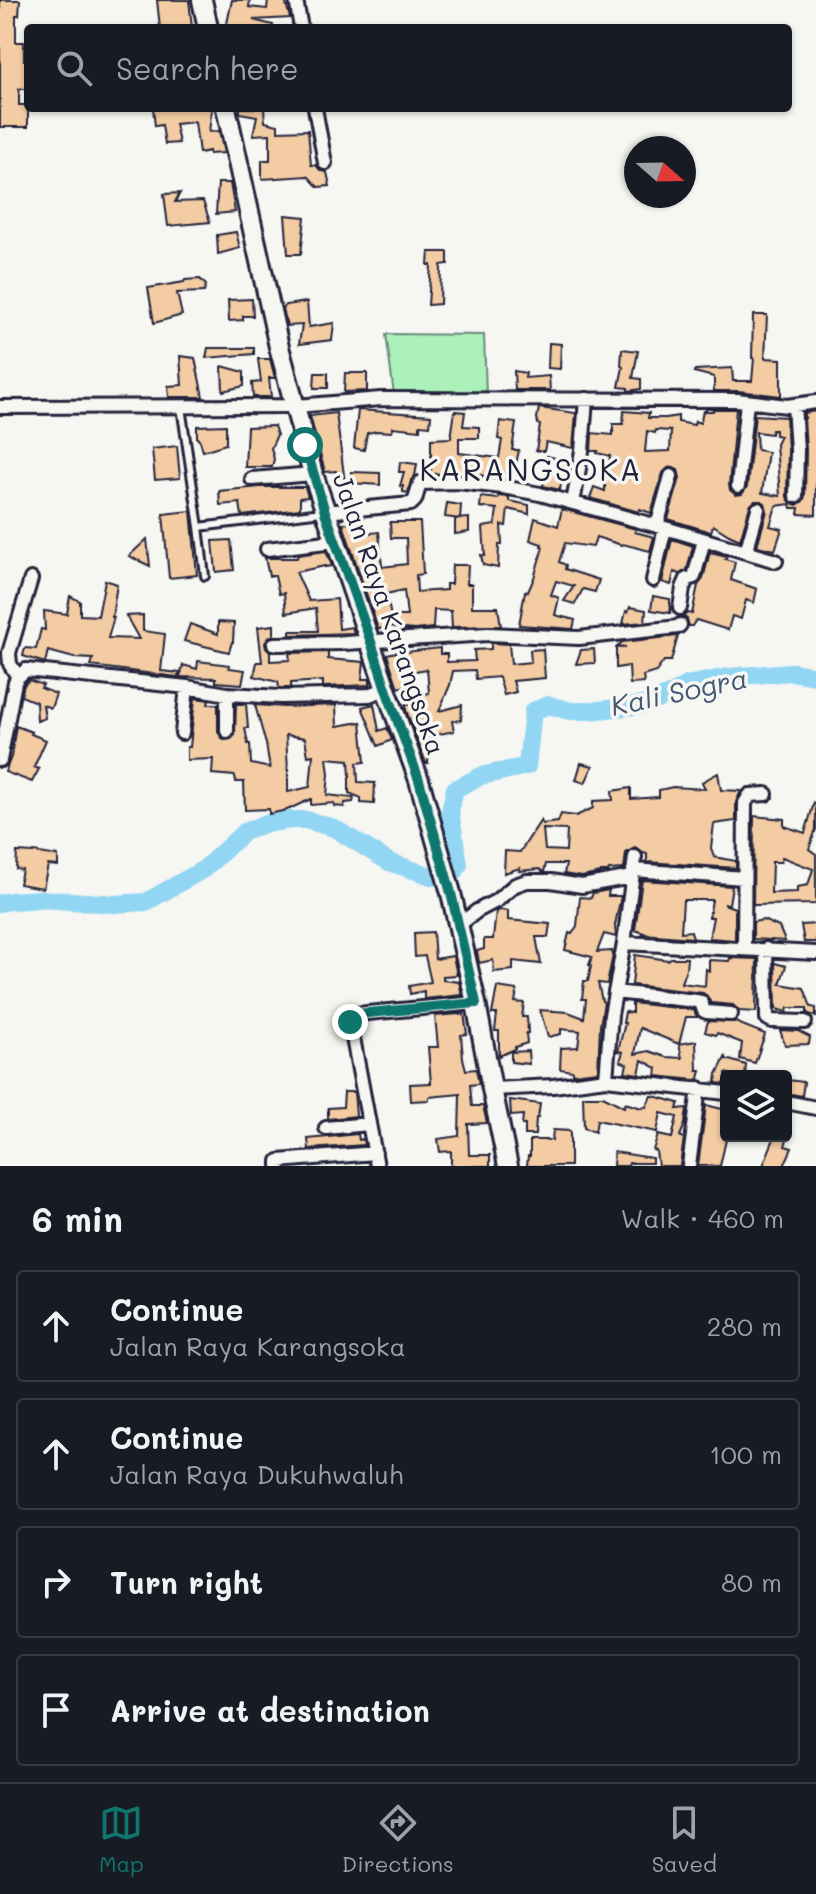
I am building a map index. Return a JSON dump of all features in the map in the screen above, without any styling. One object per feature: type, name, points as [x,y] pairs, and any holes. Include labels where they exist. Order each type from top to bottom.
[{"type":"main road","points":[[202,0],[207,24]]},
{"type":"main road","name":"Jalan Raya Karangsoka","points":[[227,112],[279,347],[313,474],[419,780],[451,893],[508,1166]]},
{"type":"street","points":[[296,0],[300,24]]},
{"type":"street","points":[[316,112],[325,163]]},
{"type":"street","points":[[0,407],[296,406],[381,399],[737,400],[794,405],[816,402]]},
{"type":"street","points":[[573,503],[582,451],[586,399]]},
{"type":"street","points":[[738,486],[747,402]]},
{"type":"street","points":[[794,405],[796,496]]},
{"type":"street","points":[[252,479],[313,474]]},
{"type":"street","points":[[653,580],[671,476]]},
{"type":"street","points":[[325,512],[411,504],[418,485],[423,482],[458,482],[540,494],[776,561]]},
{"type":"street","points":[[746,552],[758,509]]},
{"type":"street","points":[[680,608],[684,583],[694,577],[704,540]]},
{"type":"street","points":[[267,549],[335,541]]},
{"type":"street","points":[[18,677],[10,664],[9,653],[31,579]]},
{"type":"street","points":[[274,644],[371,642],[488,634],[579,638],[680,625]]},
{"type":"street","points":[[1,751],[18,677],[22,672],[31,670],[227,694],[281,697],[369,695],[386,689]]},
{"type":"street","points":[[182,733],[187,687]]},
{"type":"street","points":[[227,694],[227,731]]},
{"type":"street","points":[[744,948],[745,803],[750,795],[766,794]]},
{"type":"street","points":[[459,925],[515,885],[527,881],[582,886],[633,868],[744,878]]},
{"type":"street","points":[[606,1079],[611,1015],[633,868]]},
{"type":"street","points":[[624,943],[816,953]]},
{"type":"street","points":[[766,949],[767,1018],[772,1021],[805,1022]]},
{"type":"street","points":[[615,992],[696,1001],[701,1002],[704,1011],[731,1014]]},
{"type":"street","points":[[279,1166],[279,1161],[376,1160],[351,1018],[357,1014],[476,1003]]},
{"type":"street","points":[[492,1089],[606,1079],[720,1092]]},
{"type":"street","points":[[689,1166],[699,1088]]},
{"type":"street","points":[[792,1103],[816,1108]]},
{"type":"street","points":[[326,1128],[369,1124]]},
{"type":"lane","points":[[181,406],[205,576]]},
{"type":"lane","points":[[199,527],[325,512]]},
{"type":"green space","points":[[386,334],[484,335],[486,395],[394,395]]},
{"type":"building","points":[[0,0],[20,0],[19,15],[16,15],[16,42],[24,42],[24,89],[19,89],[19,105],[24,105],[24,112],[28,112],[28,127],[0,127]]},
{"type":"building","points":[[157,0],[189,0],[192,24],[160,24]]},
{"type":"building","points":[[232,0],[250,0],[249,7],[267,9],[268,0],[285,0],[290,18],[253,20],[269,24],[227,24]]},
{"type":"building","points":[[153,112],[212,112],[209,132],[219,131],[224,153],[199,153],[195,122],[175,124],[179,143],[165,144],[162,125],[155,126]]},
{"type":"building","points":[[264,112],[265,122],[278,125],[278,131],[308,130],[311,165],[327,172],[330,186],[318,187],[308,176],[262,179],[262,160],[270,160],[270,134],[253,135],[257,116],[240,113]]},
{"type":"building","points":[[218,183],[230,183],[235,212],[216,214]]},
{"type":"building","points":[[180,193],[175,202],[203,201],[210,222],[168,226],[164,194]]},
{"type":"building","points":[[285,215],[305,217],[301,254],[288,254]]},
{"type":"building","points":[[236,232],[240,248],[218,254],[217,235]]},
{"type":"building","points":[[429,252],[448,252],[448,264],[441,265],[440,304],[428,305]]},
{"type":"building","points":[[200,279],[206,285],[204,292],[177,293],[182,315],[154,323],[148,288]]},
{"type":"building","points":[[252,299],[253,316],[229,321],[228,300]]},
{"type":"building","points":[[307,302],[309,327],[334,323],[332,340],[299,344],[302,325],[287,326],[283,308]]},
{"type":"building","points":[[753,315],[767,315],[765,358],[781,359],[781,396],[714,391],[714,377],[694,372],[732,368],[733,381],[752,381]]},
{"type":"building","points":[[549,343],[561,344],[560,369],[548,368]]},
{"type":"building","points":[[208,348],[254,348],[254,354],[206,358]]},
{"type":"building","points":[[622,349],[638,351],[633,378],[641,379],[641,389],[628,391],[628,388],[619,387],[623,367]]},
{"type":"building","points":[[180,356],[195,358],[203,397],[169,397],[168,386],[182,385]]},
{"type":"building","points":[[258,359],[270,359],[275,378],[269,378],[271,397],[253,397],[252,383],[261,382]]},
{"type":"building","points":[[222,366],[244,372],[244,386],[223,391]]},
{"type":"building","points":[[514,371],[526,373],[525,378],[549,376],[550,390],[515,390]]},
{"type":"building","points":[[315,373],[328,373],[328,388],[314,388]]},
{"type":"building","points":[[345,373],[367,373],[367,391],[344,392]]},
{"type":"building","points":[[539,408],[576,413],[573,448],[546,442],[544,451],[536,451]]},
{"type":"building","points":[[736,409],[729,485],[736,495],[742,494],[747,487],[755,415],[786,417],[787,497],[797,505],[805,496],[804,413],[816,411],[816,515],[798,514],[799,508],[791,508],[790,504],[776,506],[770,526],[782,529],[775,550],[757,546],[767,511],[765,503],[761,501],[755,501],[750,506],[740,540],[713,525],[711,532],[668,519],[680,478],[678,470],[673,467],[663,473],[651,513],[590,498],[594,487],[605,491],[605,471],[608,472],[610,456],[591,451],[592,433],[613,435],[613,424],[623,424],[624,411],[649,413],[648,418],[678,416],[678,422],[694,425],[695,421],[700,423],[703,411]],"holes":[[[656,430],[671,431],[670,451],[645,452],[647,431],[655,433]],[[772,430],[780,436],[776,444],[780,496],[762,493],[768,452],[757,450],[756,432],[771,434]]]},
{"type":"building","points":[[358,410],[431,415],[430,426],[420,425],[420,430],[393,427],[392,432],[367,433],[364,450],[354,448]]},
{"type":"building","points":[[455,411],[465,412],[463,426],[479,427],[479,438],[459,438],[459,453],[499,458],[502,440],[498,439],[500,421],[516,423],[512,450],[519,450],[514,474],[488,471],[488,476],[431,474],[431,439],[451,438]]},
{"type":"building","points":[[336,413],[345,483],[335,482],[336,471],[325,472],[310,416]]},
{"type":"building","points":[[226,425],[226,444],[203,451],[197,438],[197,426]]},
{"type":"building","points":[[274,426],[277,435],[271,448],[274,459],[272,467],[245,467],[247,427]]},
{"type":"building","points":[[177,446],[180,478],[155,480],[152,449]]},
{"type":"building","points":[[547,456],[571,462],[569,471],[563,471],[560,490],[543,486]]},
{"type":"building","points":[[400,462],[417,464],[408,493],[403,492],[403,486],[400,486],[404,472],[399,472]]},
{"type":"building","points":[[351,472],[380,473],[380,485],[350,483]]},
{"type":"building","points":[[305,487],[308,497],[300,498],[300,509],[242,516],[240,503],[220,505],[219,491]]},
{"type":"building","points":[[498,496],[529,505],[529,514],[508,509],[506,526],[501,525],[498,568],[483,565],[481,555],[485,556],[483,527],[495,525],[497,509],[480,507],[481,497],[498,499]]},
{"type":"building","points":[[447,503],[461,505],[460,519],[445,517]]},
{"type":"building","points":[[562,509],[636,529],[635,532],[654,537],[650,551],[596,537],[593,547],[565,543],[559,562],[566,565],[565,569],[599,580],[595,592],[583,589],[575,604],[564,601],[574,586],[556,581],[551,595],[559,598],[555,615],[575,620],[573,629],[519,625],[525,591],[528,592],[534,578],[543,547],[530,540],[535,518],[558,526]]},
{"type":"building","points":[[191,511],[197,575],[169,578],[163,514]]},
{"type":"building","points":[[469,518],[469,532],[455,534],[455,519]]},
{"type":"building","points":[[360,521],[362,534],[379,532],[382,567],[407,564],[406,538],[391,538],[390,522],[420,522],[423,574],[416,575],[417,592],[446,590],[446,584],[451,584],[452,565],[468,565],[467,584],[472,584],[472,607],[498,607],[501,626],[452,627],[451,611],[434,610],[433,628],[414,630],[395,626],[378,629],[343,524]],"holes":[[[404,590],[407,616],[391,616],[386,594]]]},
{"type":"building","points":[[147,539],[150,566],[129,556]]},
{"type":"building","points":[[672,539],[693,546],[687,570],[680,574],[674,572],[671,585],[662,582]]},
{"type":"building","points":[[231,540],[234,570],[216,572],[213,541]]},
{"type":"building","points":[[326,551],[332,566],[296,572],[309,601],[337,599],[339,629],[352,627],[354,633],[290,635],[290,631],[318,631],[316,608],[286,613],[284,593],[279,594],[275,576],[269,576],[265,558],[297,558],[298,555]]},
{"type":"building","points":[[710,552],[727,556],[725,559],[735,562],[731,580],[757,589],[754,603],[746,600],[741,619],[732,616],[728,630],[696,620],[689,626],[683,616],[692,614]]},
{"type":"building","points":[[105,580],[117,584],[114,617],[108,638],[139,639],[126,616],[143,615],[143,631],[165,634],[161,671],[181,673],[177,677],[91,666],[93,659],[48,651],[45,663],[23,656],[25,648],[36,649],[41,629],[45,630],[44,611],[67,614],[70,596],[80,601],[80,615],[98,616]]},
{"type":"building","points":[[653,596],[670,599],[670,613],[651,610]]},
{"type":"building","points":[[630,607],[646,610],[645,622],[623,624]]},
{"type":"building","points":[[218,622],[234,623],[229,652],[184,641],[190,624],[218,634]]},
{"type":"building","points":[[274,625],[274,635],[265,643],[270,652],[270,661],[290,660],[289,653],[328,652],[328,659],[364,662],[362,679],[370,679],[370,685],[323,687],[323,681],[291,683],[291,688],[279,688],[278,682],[254,676],[257,662],[262,662],[258,627]]},
{"type":"building","points":[[678,636],[671,661],[664,661],[656,672],[643,676],[644,683],[630,684],[629,666],[616,668],[616,648],[626,647],[618,646],[622,642]]},
{"type":"building","points":[[491,643],[509,644],[511,664],[531,662],[530,650],[543,649],[545,678],[513,681],[516,692],[504,695],[499,677],[476,679],[475,670],[453,671],[439,711],[462,705],[461,720],[452,721],[454,731],[430,736],[426,763],[406,704],[417,703],[416,696],[429,693],[427,669],[409,672],[410,685],[398,688],[387,654],[440,648],[440,654],[447,654],[447,662],[475,661],[474,650],[491,649]]},
{"type":"building","points":[[594,649],[595,663],[576,664],[581,650]]},
{"type":"building","points":[[198,661],[245,670],[242,684],[216,682],[216,678],[180,677],[183,665],[197,669]]},
{"type":"building","points":[[29,680],[56,694],[51,708],[43,705],[45,718],[37,721],[36,702],[21,696]]},
{"type":"building","points":[[195,698],[209,700],[208,704],[218,704],[218,732],[226,740],[235,735],[236,704],[246,704],[248,728],[245,728],[251,764],[270,768],[255,705],[336,705],[337,726],[361,722],[365,762],[357,763],[358,782],[375,783],[374,804],[361,803],[361,798],[349,793],[349,760],[327,758],[327,795],[354,798],[353,802],[345,803],[344,807],[334,806],[334,803],[311,805],[311,799],[269,814],[269,809],[245,810],[244,782],[236,782],[235,776],[212,774],[213,759],[187,760],[187,747],[190,747]],"holes":[[[286,735],[305,738],[308,756],[313,755],[310,787],[288,792]]]},
{"type":"building","points":[[374,704],[379,731],[387,728],[392,740],[378,746],[362,707]]},
{"type":"building","points":[[16,726],[46,740],[34,767],[39,769],[32,782],[5,772]]},
{"type":"building","points":[[581,763],[593,766],[585,783],[576,780]]},
{"type":"building","points":[[718,773],[721,790],[741,791],[736,802],[736,821],[714,824],[711,848],[714,857],[736,861],[736,868],[647,862],[647,854],[635,848],[626,853],[624,869],[582,877],[564,874],[566,864],[546,864],[544,872],[539,869],[519,871],[520,868],[504,873],[505,851],[520,852],[541,820],[542,824],[558,822],[561,814],[576,816],[593,808],[593,801],[613,800],[612,791],[631,788],[631,799],[659,797],[659,790],[673,787],[705,789],[702,782]],"holes":[[[543,829],[567,830],[566,851],[545,850]]]},
{"type":"building","points":[[814,803],[816,829],[809,849],[816,854],[816,904],[753,905],[754,816],[784,819],[784,826],[805,833]],"holes":[[[782,857],[813,869],[808,885],[797,887],[797,892],[771,893],[772,862],[781,862]]]},
{"type":"building","points":[[17,852],[58,856],[58,866],[48,865],[43,888],[19,884],[22,870],[16,869]]},
{"type":"building","points":[[642,880],[732,886],[729,904],[724,904],[735,908],[735,940],[709,938],[712,900],[683,900],[681,932],[691,931],[693,938],[643,934],[635,930]]},
{"type":"building","points":[[609,890],[608,896],[621,896],[615,925],[616,937],[604,934],[597,952],[612,951],[613,955],[607,984],[598,983],[604,1002],[598,1071],[573,1074],[573,1071],[560,1069],[561,1048],[578,1047],[580,1031],[561,1029],[561,1034],[548,1037],[540,1010],[568,1012],[584,1018],[584,981],[588,981],[592,957],[565,950],[569,933],[572,934],[577,926],[580,897],[591,898],[593,893]]},
{"type":"building","points":[[496,911],[508,911],[508,920],[550,924],[548,937],[536,937],[541,964],[513,961],[513,970],[494,972],[493,960],[479,963],[477,951],[484,949],[484,939],[493,939]]},
{"type":"building","points":[[763,920],[779,927],[785,941],[753,939],[753,922]]},
{"type":"building","points":[[816,924],[816,942],[804,942],[801,925]]},
{"type":"building","points":[[433,932],[435,959],[453,956],[457,975],[443,976],[443,980],[459,982],[462,995],[424,999],[424,991],[410,994],[409,986],[431,982],[425,956],[415,957],[414,933]]},
{"type":"building","points":[[635,955],[668,960],[687,958],[681,983],[705,986],[709,960],[757,959],[756,1012],[711,1003],[703,993],[632,985]]},
{"type":"building","points":[[775,963],[786,966],[780,984],[804,988],[811,1007],[816,1008],[816,1017],[807,1013],[807,1008],[788,1008],[787,1012],[776,1009]]},
{"type":"building","points":[[497,987],[517,990],[515,1002],[524,1003],[522,1017],[527,1017],[528,1033],[527,1043],[499,1056],[499,1031],[495,1031],[497,1014],[492,1014]]},
{"type":"building","points":[[632,1003],[694,1010],[697,1017],[686,1017],[679,1044],[696,1041],[697,1070],[701,1070],[699,1079],[656,1076],[657,1068],[642,1060],[639,1074],[625,1072],[627,1064],[620,1061],[623,1052],[618,1051],[625,1012],[632,1013]],"holes":[[[640,1028],[679,1044],[682,1058],[649,1051],[635,1054]]]},
{"type":"building","points":[[464,1013],[467,1034],[461,1035],[463,1058],[466,1070],[476,1069],[479,1084],[470,1085],[472,1106],[483,1106],[487,1123],[468,1124],[469,1155],[490,1155],[490,1166],[451,1166],[451,1151],[440,1152],[438,1139],[459,1136],[460,1094],[411,1101],[410,1084],[431,1083],[428,1047],[438,1047],[435,1016]]},
{"type":"building","points":[[708,1021],[735,1022],[765,1034],[755,1063],[740,1059],[742,1043],[717,1033],[705,1032]]},
{"type":"building","points":[[780,1030],[798,1031],[810,1037],[809,1044],[785,1045]]},
{"type":"building","points":[[528,1051],[529,1064],[511,1062],[511,1052]]},
{"type":"building","points":[[726,1056],[726,1059],[746,1065],[746,1070],[720,1070],[720,1083],[716,1083],[717,1074]]},
{"type":"building","points":[[792,1080],[804,1082],[802,1096],[792,1094]]},
{"type":"building","points":[[344,1092],[354,1092],[356,1116],[328,1119],[328,1108],[343,1107]]},
{"type":"building","points":[[583,1096],[603,1096],[624,1107],[625,1103],[642,1108],[654,1096],[679,1103],[677,1109],[687,1108],[680,1136],[684,1138],[680,1166],[658,1166],[656,1151],[653,1150],[658,1135],[672,1138],[677,1117],[661,1113],[657,1132],[597,1120],[595,1132],[584,1128]]},
{"type":"building","points":[[510,1100],[540,1104],[535,1135],[525,1135],[523,1115],[511,1116]]},
{"type":"building","points":[[706,1105],[720,1108],[720,1142],[726,1142],[720,1166],[698,1166]]},
{"type":"building","points":[[553,1130],[570,1131],[570,1166],[527,1166],[530,1140],[552,1140]]},
{"type":"building","points":[[358,1134],[364,1145],[309,1149],[308,1139]]},
{"type":"building","points":[[773,1142],[786,1142],[785,1146],[792,1148],[784,1166],[763,1166]]},
{"type":"building","points":[[614,1152],[652,1158],[652,1163],[613,1166]]},
{"type":"waterway","name":"Kali Sogra","points":[[0,903],[41,899],[115,904],[146,902],[204,869],[244,832],[264,824],[291,820],[306,820],[334,828],[389,862],[434,877],[455,872],[459,864],[450,811],[455,789],[481,776],[527,766],[533,711],[549,705],[570,711],[643,705],[686,685],[728,677],[792,672],[816,676]]},
{"type":"district","name":"KARANGSOKA","points":[[531,471]]},
{"type":"route","points":[[305,445],[325,512],[419,780],[451,893],[476,1003],[357,1014],[350,1022]]}]
